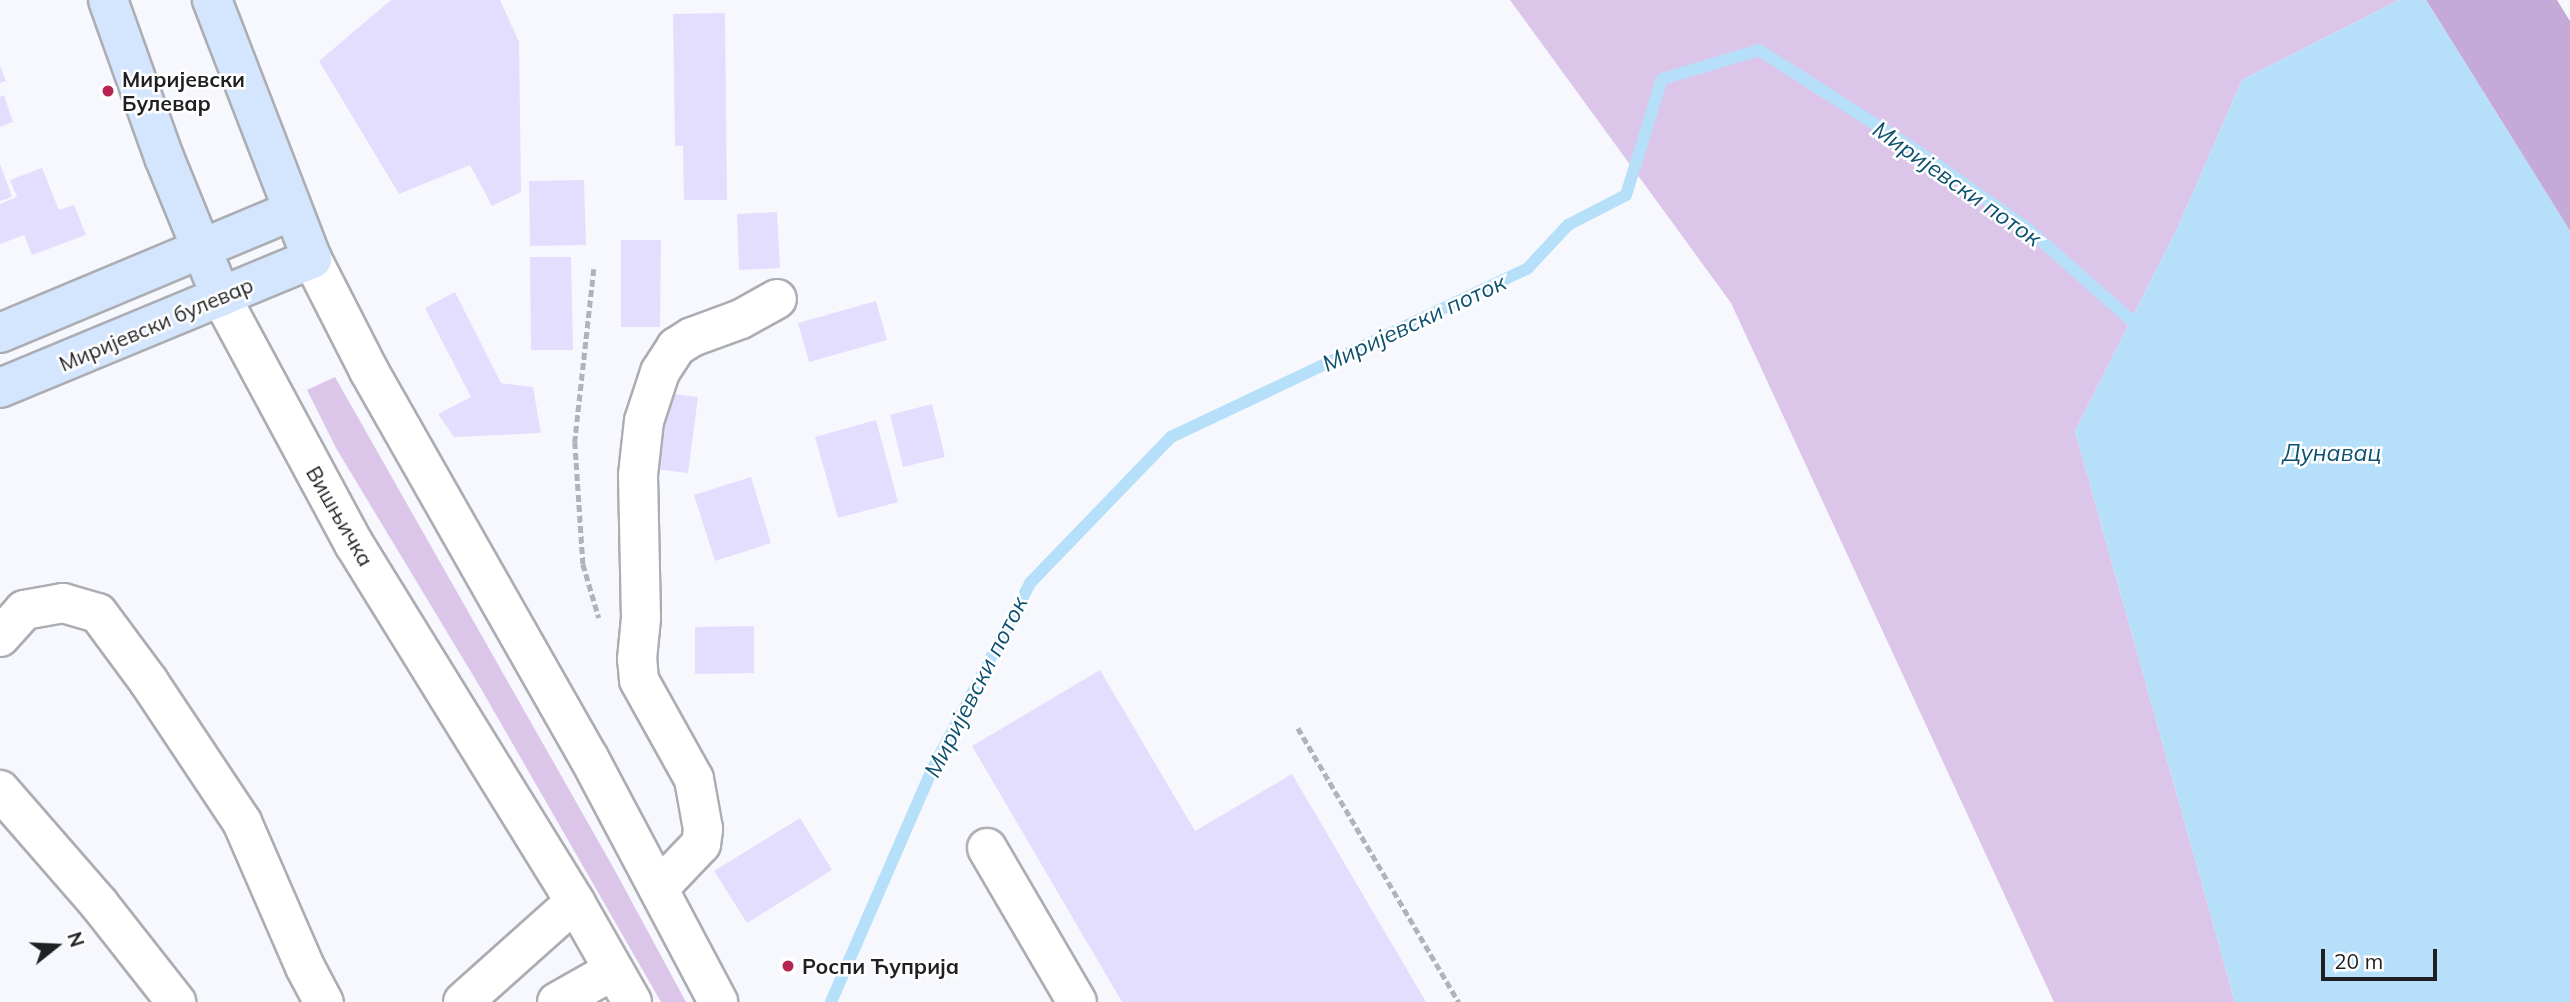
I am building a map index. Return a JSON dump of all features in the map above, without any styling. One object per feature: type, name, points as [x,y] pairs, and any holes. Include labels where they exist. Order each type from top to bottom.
[{"type":"main road","name":"Вишњичка","points":[[108,0],[221,297]]},
{"type":"main road","points":[[212,0],[291,211],[312,259]]},
{"type":"main road","points":[[0,333],[291,211]]},
{"type":"main road","name":"Миријевски булевар","points":[[0,388],[312,259]]},
{"type":"street","points":[[312,259],[369,371],[589,758],[718,1002]]},
{"type":"street","name":"Вишњичка","points":[[221,297],[354,544],[575,902],[623,986]]},
{"type":"street","points":[[659,888],[701,844],[703,829],[694,779],[639,680],[637,659],[641,618],[638,475],[644,421],[650,396],[676,348],[692,337],[741,319],[777,299]]},
{"type":"street","points":[[0,637],[24,610],[63,603],[98,613],[149,682],[242,822],[304,967],[324,1002]]},
{"type":"street","points":[[0,790],[99,904],[176,1002]]},
{"type":"street","points":[[987,848],[1077,1002]]},
{"type":"street","points":[[463,1002],[575,902]]},
{"type":"street","points":[[556,1002],[623,986]]},
{"type":"path","points":[[594,269],[575,442],[576,496],[583,564],[604,631]]},
{"type":"path","points":[[1298,728],[1460,1002]]},
{"type":"shaded area","points":[[1510,0],[2399,0],[2242,80],[2178,227],[2075,431],[2235,1002],[2054,1002],[1731,303]]},
{"type":"shaded area","points":[[2426,0],[2557,0],[2570,21],[2570,231]]},
{"type":"shaded area","points":[[335,377],[613,867],[686,1002],[661,1002],[480,687],[336,448],[307,390]]},
{"type":"water","name":"Дунавац","points":[[2399,0],[2426,0],[2570,231],[2570,1002],[2235,1002],[2075,431],[2178,227],[2242,80]]},
{"type":"building","points":[[391,0],[500,0],[519,42],[521,192],[492,206],[470,165],[399,194],[319,61]]},
{"type":"building","points":[[725,13],[727,200],[684,200],[683,146],[675,146],[673,14]]},
{"type":"building","points":[[0,66],[6,81],[0,83]]},
{"type":"building","points":[[4,95],[13,122],[0,127],[0,97]]},
{"type":"building","points":[[0,164],[12,197],[0,201]]},
{"type":"building","points":[[42,168],[59,210],[74,205],[86,235],[32,255],[24,235],[0,244],[0,204],[17,197],[10,180]]},
{"type":"building","points":[[584,180],[586,245],[530,246],[529,181]]},
{"type":"building","points":[[777,212],[780,268],[739,270],[737,214]]},
{"type":"building","points":[[621,240],[661,240],[660,327],[621,327]]},
{"type":"building","points":[[530,257],[571,257],[573,350],[531,350]]},
{"type":"building","points":[[455,292],[501,383],[533,387],[541,433],[454,437],[438,414],[471,397],[425,308]]},
{"type":"building","points":[[876,301],[887,340],[809,362],[798,323]]},
{"type":"building","points":[[664,393],[698,397],[688,473],[654,469]]},
{"type":"building","points":[[932,404],[945,457],[903,467],[890,415]]},
{"type":"building","points":[[876,420],[898,502],[838,518],[815,437]]},
{"type":"building","points":[[751,477],[771,543],[715,561],[694,495]]},
{"type":"building","points":[[754,626],[754,673],[695,674],[695,627]]},
{"type":"building","points":[[1100,670],[1195,831],[1292,774],[1426,1002],[1122,1002],[972,746]]},
{"type":"building","points":[[800,818],[832,870],[747,923],[714,871]]},
{"type":"waterway","name":"Миријевски поток","points":[[831,1002],[932,770],[1030,583],[1171,437],[1527,269],[1568,225],[1626,195],[1662,79],[1759,50],[1920,153],[2029,230],[2131,320]]},
{"type":"place","name":"Миријевски Булевар","points":[[108,91]]},
{"type":"place","name":"Роспи Ћуприја","points":[[788,966]]}]
